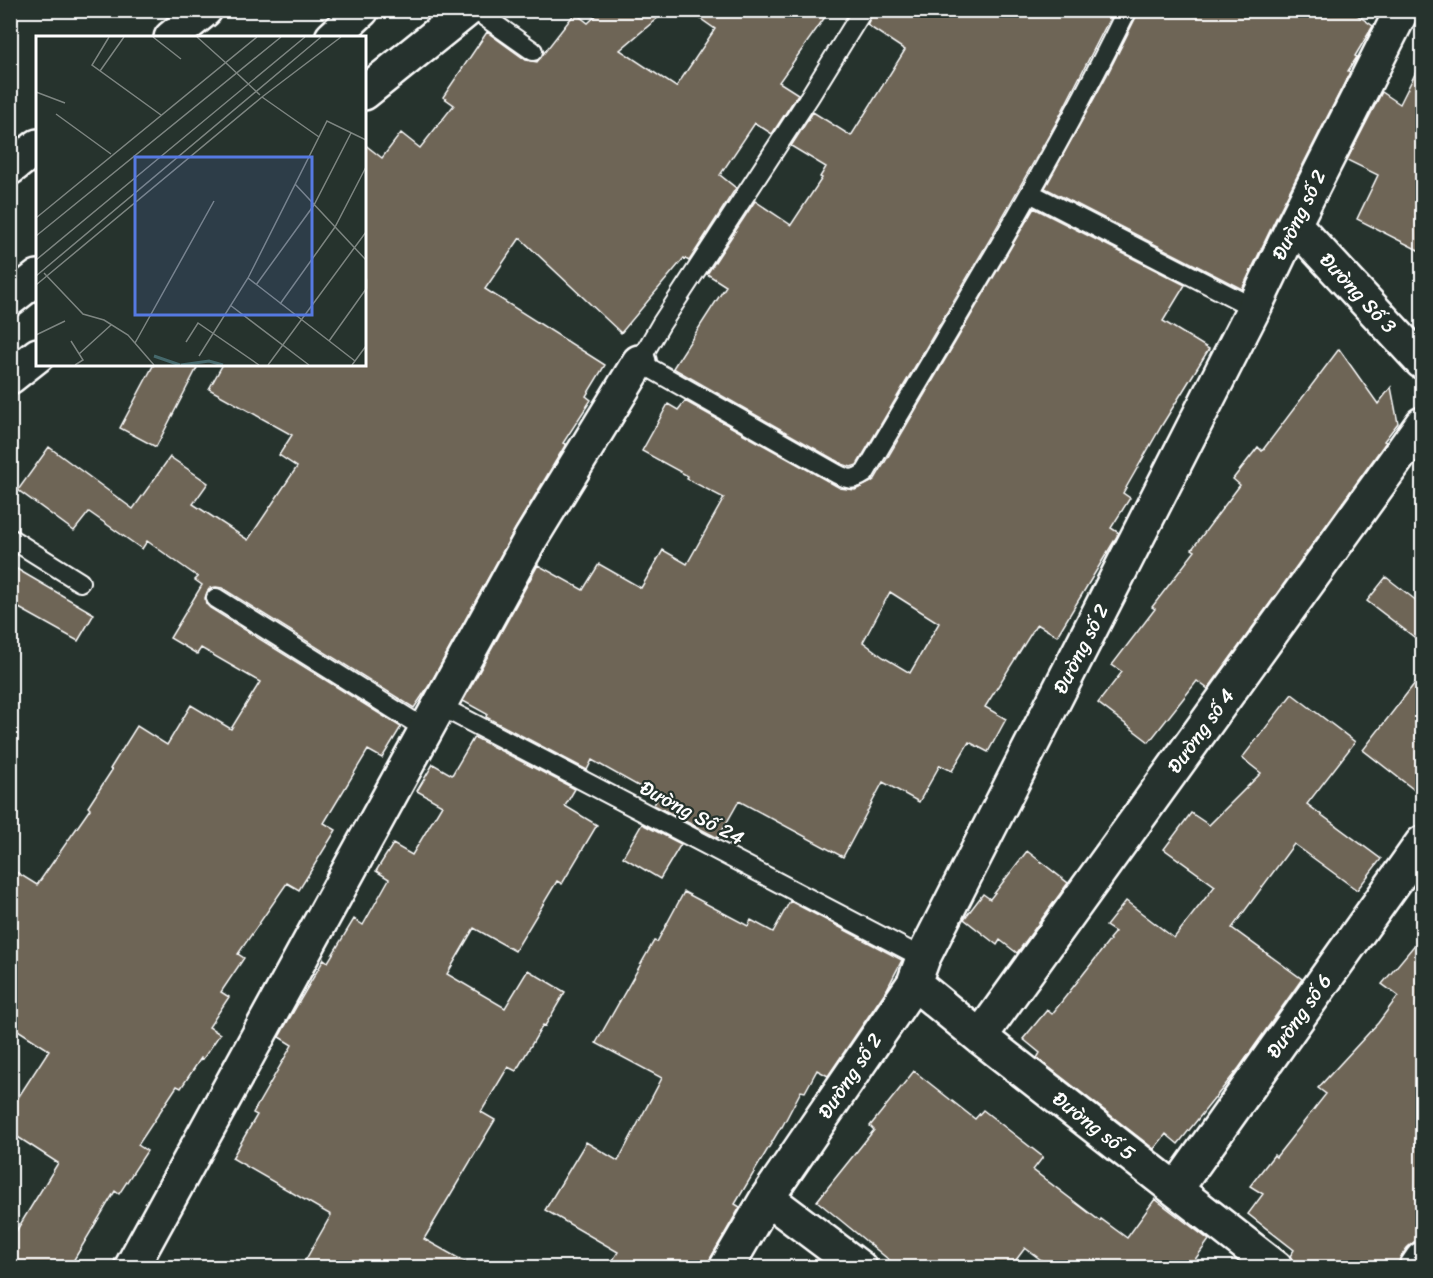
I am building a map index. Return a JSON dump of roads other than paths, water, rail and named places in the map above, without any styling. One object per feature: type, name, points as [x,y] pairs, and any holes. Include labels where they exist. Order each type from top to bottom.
[{"type":"main road","points":[[173,36],[205,10]]},
{"type":"main road","points":[[334,36],[362,10]]},
{"type":"main road","points":[[366,91],[468,10]]},
{"type":"main road","name":"Đường số 2","points":[[726,1268],[767,1198],[918,971],[1254,309],[1294,224],[1402,10]]},
{"type":"main road","points":[[10,168],[36,148]]},
{"type":"main road","name":"Đường Số 3","points":[[1294,224],[1422,362]]},
{"type":"main road","points":[[10,299],[36,279]]},
{"type":"main road","points":[[10,377],[36,357]]},
{"type":"main road","points":[[131,1268],[531,538],[639,362]]},
{"type":"main road","name":"Đường số 4","points":[[980,1037],[1422,424]]},
{"type":"main road","name":"Đường số 6","points":[[1176,1189],[1422,843]]},
{"type":"main road","name":"Đường số 5","points":[[918,971],[980,1037],[1276,1268]]},
{"type":"main road","points":[[767,1198],[860,1268]]},
{"type":"main road","points":[[1416,1268],[1422,1259]]},
{"type":"lane","points":[[475,10],[533,51]]},
{"type":"lane","points":[[863,10],[810,96],[661,324],[639,362],[849,479],[858,478],[864,473],[1030,193],[1107,52],[1127,10]]},
{"type":"lane","points":[[1030,193],[1254,309]]},
{"type":"lane","points":[[10,538],[80,582]]},
{"type":"lane","name":"Đường Số 24","points":[[216,598],[433,718],[918,971]]}]
